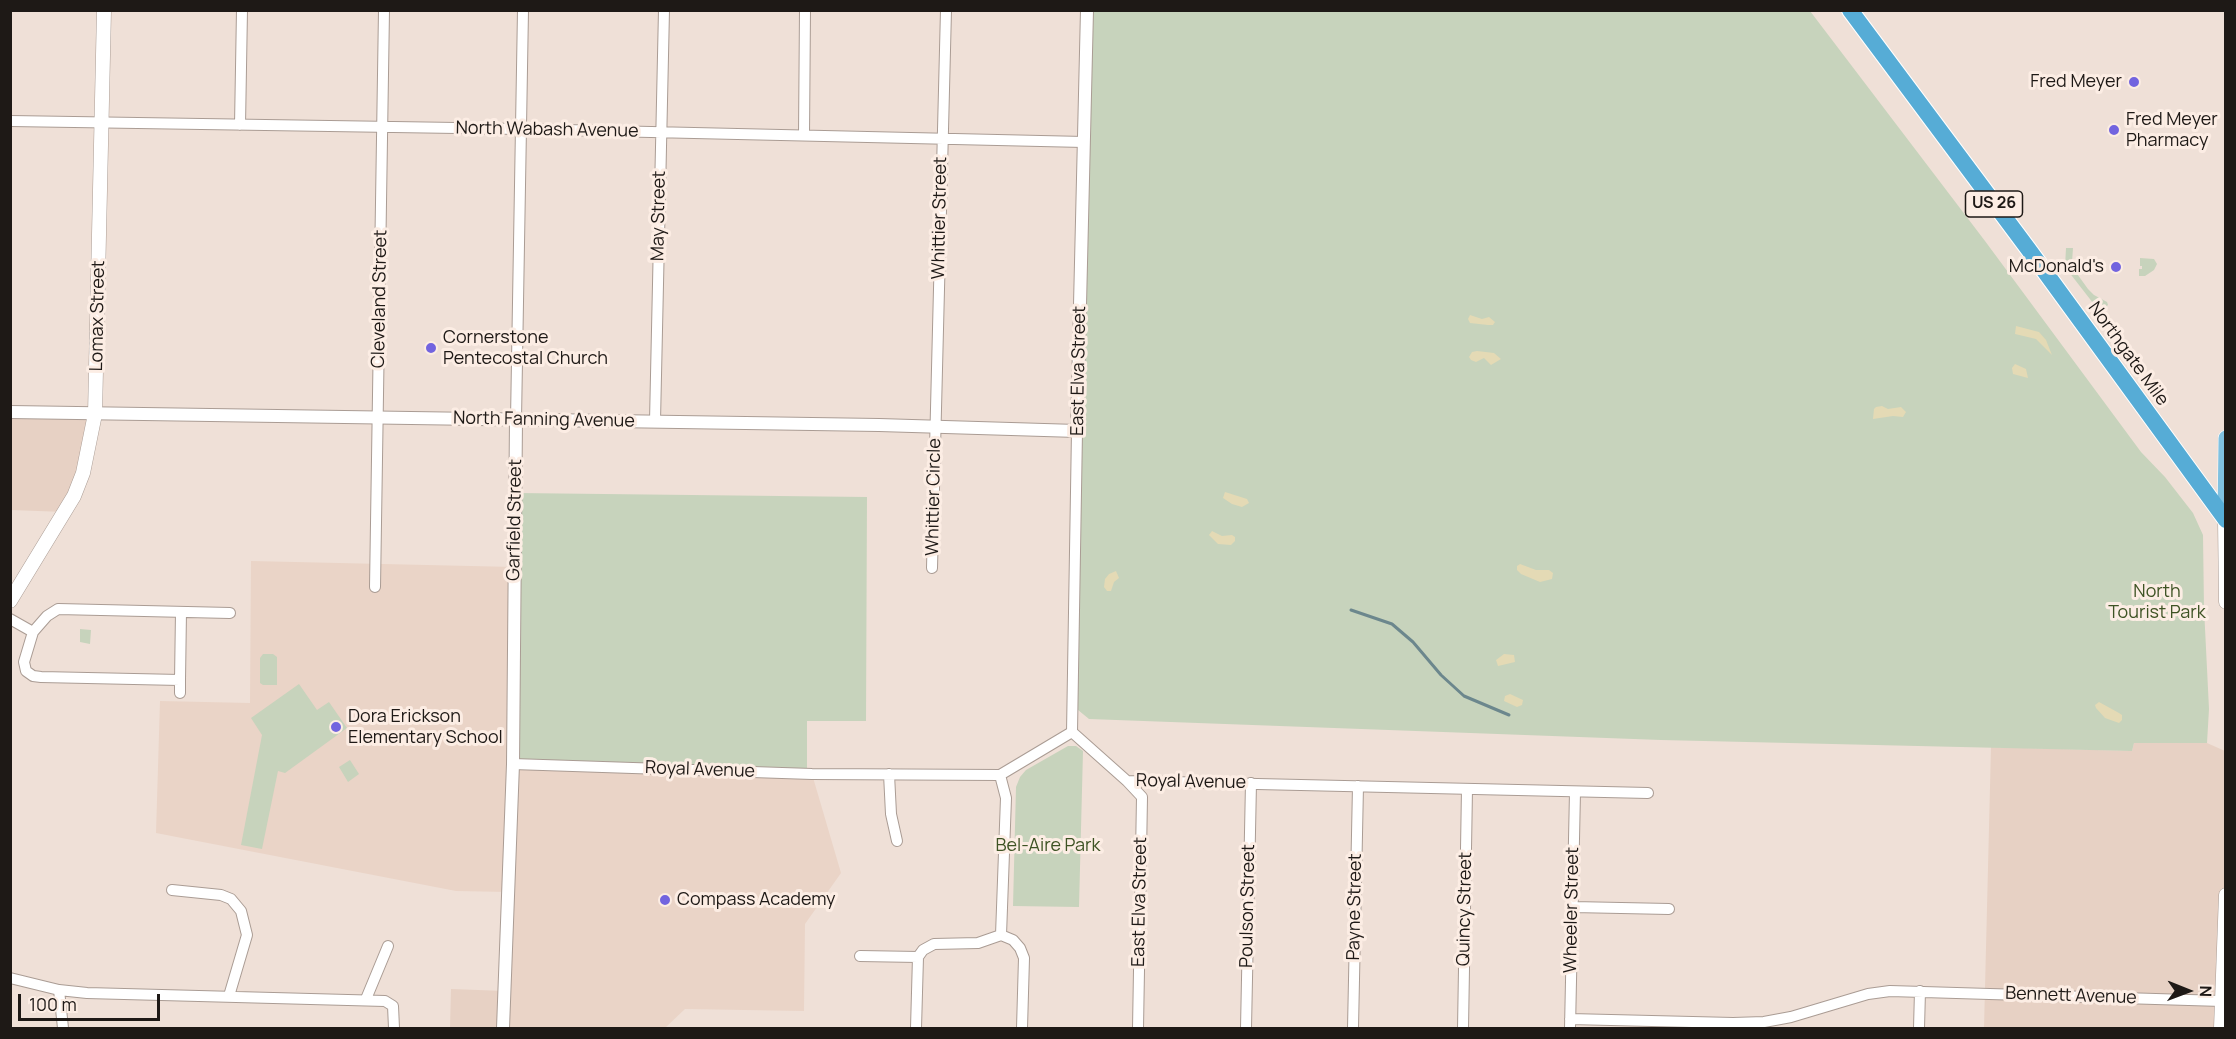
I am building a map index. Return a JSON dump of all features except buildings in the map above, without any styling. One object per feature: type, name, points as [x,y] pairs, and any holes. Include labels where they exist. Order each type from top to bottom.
[{"type":"highway","name":"Northgate Mile","points":[[1850,10],[2225,519]]},
{"type":"main road","name":"Lomax Street","points":[[10,601],[74,496],[85,464],[95,414],[104,10]]},
{"type":"main road","points":[[2226,438],[2224,468],[2226,602]]},
{"type":"main road","points":[[2221,1029],[2226,895]]},
{"type":"street","points":[[240,125],[242,10]]},
{"type":"street","name":"Cleveland Street","points":[[375,587],[384,10]]},
{"type":"street","name":"Garfield Street","points":[[503,1029],[513,764],[516,419],[524,10]]},
{"type":"street","name":"May Street","points":[[654,421],[664,10]]},
{"type":"street","points":[[804,135],[805,10]]},
{"type":"street","name":"Whittier Street","points":[[935,426],[946,10]]},
{"type":"street","name":"East Elva Street","points":[[1072,732],[1087,10]]},
{"type":"street","name":"North Wabash Avenue","points":[[10,121],[521,129],[1084,142]]},
{"type":"street","name":"North Fanning Avenue","points":[[10,412],[935,426],[1077,431]]},
{"type":"street","name":"Whittier Circle","points":[[932,568],[935,426]]},
{"type":"street","points":[[180,680],[33,676],[24,667],[33,632],[47,616],[58,609],[230,613]]},
{"type":"street","points":[[180,693],[181,612]]},
{"type":"street","points":[[10,619],[33,632]]},
{"type":"street","points":[[1001,936],[1006,798],[1000,776],[1072,732]]},
{"type":"street","name":"Royal Avenue","points":[[1072,732],[1126,781],[1648,793]]},
{"type":"street","name":"Royal Avenue","points":[[513,764],[812,774],[1000,776]]},
{"type":"street","points":[[889,774],[891,814],[897,841]]},
{"type":"street","name":"East Elva Street","points":[[1126,781],[1142,797],[1138,1029]]},
{"type":"street","name":"Poulson Street","points":[[1246,1029],[1251,783]]},
{"type":"street","name":"Payne Street","points":[[1353,1029],[1358,786]]},
{"type":"street","name":"Quincy Street","points":[[1463,1029],[1467,789]]},
{"type":"street","name":"Wheeler Street","points":[[1570,1024],[1575,792]]},
{"type":"street","points":[[172,890],[231,899],[241,911],[247,935],[229,996]]},
{"type":"street","points":[[1573,907],[1669,909]]},
{"type":"street","points":[[916,1029],[918,957],[923,950],[934,944],[978,943],[1001,936],[1013,940],[1020,948],[1024,958],[1022,1029]]},
{"type":"street","points":[[366,999],[388,946]]},
{"type":"street","points":[[860,956],[918,957]]},
{"type":"street","points":[[10,978],[59,990],[87,993],[386,1001],[393,1006],[394,1029]]},
{"type":"street","points":[[59,990],[63,1029]]},
{"type":"street","name":"Bennett Avenue","points":[[1570,1024],[1764,1022],[1791,1017],[1868,994],[1890,990],[2222,1001]]},
{"type":"street","points":[[1918,1029],[1920,991]]},
{"type":"shaded area","points":[[11,412],[95,414],[65,512],[11,510]]},
{"type":"shaded area","points":[[251,561],[515,567],[812,774],[841,873],[805,924],[804,1011],[685,1009],[665,1028],[503,1028],[508,892],[456,891],[156,833],[160,701],[250,703]]},
{"type":"shaded area","points":[[2134,743],[2207,743],[2225,751],[2226,895],[2221,1028],[1984,1028],[1991,747],[2132,751]]},
{"type":"shaded area","points":[[451,989],[505,991],[504,1028],[450,1028]]},
{"type":"green space","name":"North Tourist Park","points":[[1087,11],[1810,11],[1985,241],[2141,452],[2165,477],[2193,513],[2203,535],[2209,709],[2207,743],[2134,743],[2132,751],[1661,740],[1089,719],[1072,705]]},
{"type":"green space","points":[[2066,248],[2073,248],[2072,262],[2075,271],[2088,289],[2107,302],[2108,305],[2100,312],[2065,267]]},
{"type":"green space","points":[[2140,258],[2154,259],[2157,264],[2154,270],[2145,276],[2139,276],[2139,269],[2142,269]]},
{"type":"green space","points":[[516,493],[867,497],[866,721],[807,721],[807,773],[513,764]]},
{"type":"green space","points":[[80,629],[91,630],[90,644],[80,642]]},
{"type":"green space","points":[[263,654],[273,654],[277,657],[277,685],[260,683],[260,658]]},
{"type":"green space","points":[[299,684],[317,710],[329,702],[347,728],[285,773],[278,771],[262,849],[241,845],[262,735],[251,718]]},
{"type":"green space","name":"Bel-Aire Park","points":[[1068,746],[1076,746],[1083,751],[1079,907],[1013,906],[1016,787],[1026,770]]},
{"type":"green space","points":[[350,760],[359,774],[348,782],[339,767]]},
{"type":"sand","points":[[1470,315],[1482,319],[1489,317],[1495,322],[1493,325],[1470,323],[1468,319]]},
{"type":"sand","points":[[2016,326],[2039,332],[2046,340],[2052,355],[2036,339],[2015,334]]},
{"type":"sand","points":[[1472,352],[1494,353],[1501,359],[1491,365],[1484,358],[1476,362],[1471,360],[1469,357]]},
{"type":"sand","points":[[2015,364],[2026,369],[2028,378],[2013,374],[2012,368]]},
{"type":"sand","points":[[1882,406],[1888,409],[1901,407],[1906,412],[1903,417],[1873,419],[1874,409]]},
{"type":"sand","points":[[1225,492],[1247,499],[1249,503],[1242,507],[1232,504],[1223,498]]},
{"type":"sand","points":[[1212,531],[1222,536],[1232,535],[1235,541],[1231,545],[1218,544],[1209,535]]},
{"type":"sand","points":[[1520,564],[1536,570],[1549,570],[1553,573],[1552,579],[1540,582],[1521,574],[1517,570]]},
{"type":"sand","points":[[1116,571],[1119,578],[1114,582],[1111,591],[1107,591],[1104,587],[1105,579]]},
{"type":"sand","points":[[1504,654],[1514,655],[1515,662],[1498,666],[1496,660]]},
{"type":"sand","points":[[1510,694],[1523,700],[1522,705],[1517,707],[1504,701],[1505,696]]},
{"type":"sand","points":[[2099,702],[2122,715],[2122,720],[2119,723],[2105,718],[2096,708],[2095,705]]},
{"type":"waterway","points":[[1351,610],[1392,624],[1413,642],[1441,675],[1464,696],[1509,715]]},
{"type":"place","name":"Fred Meyer","points":[[2134,82]]},
{"type":"place","name":"Fred Meyer Pharmacy","points":[[2114,130]]},
{"type":"place","name":"McDonald's","points":[[2116,267]]},
{"type":"place","name":"Cornerstone Pentecostal Church","points":[[431,348]]},
{"type":"place","name":"Dora Erickson Elementary School","points":[[336,727]]},
{"type":"place","name":"Compass Academy","points":[[665,900]]}]
